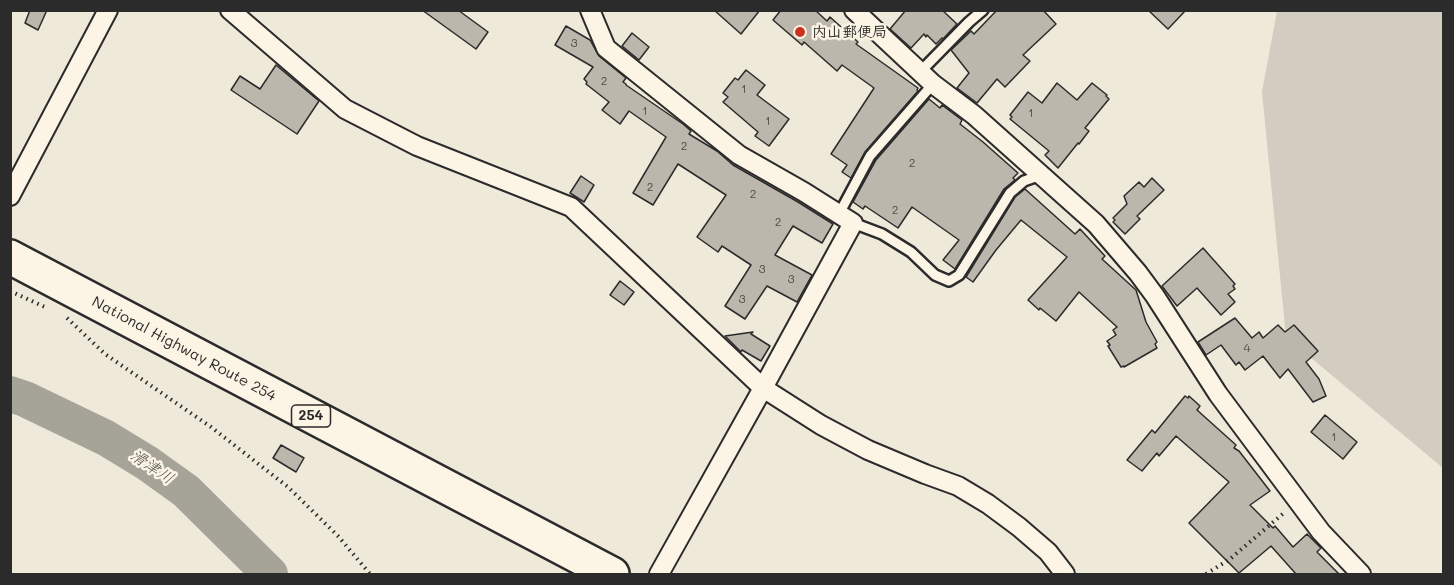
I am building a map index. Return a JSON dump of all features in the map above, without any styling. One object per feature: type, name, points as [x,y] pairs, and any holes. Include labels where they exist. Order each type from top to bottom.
[{"type":"highway","name":"National Highway Route 254","points":[[10,257],[59,299],[612,574]]},
{"type":"street","points":[[10,196],[108,10]]},
{"type":"street","points":[[230,10],[345,109],[417,146],[571,207],[763,388],[821,425],[868,450],[958,486],[988,504],[1048,552],[1065,574]]},
{"type":"street","points":[[590,10],[606,48],[739,155],[846,218],[763,388],[659,574]]},
{"type":"street","points":[[854,10],[927,78],[974,115],[1096,224],[1155,296],[1218,394],[1321,532],[1361,574]]},
{"type":"lane","points":[[983,10],[969,22],[870,156],[846,218],[882,234],[911,252],[935,275],[949,281],[959,274],[1010,193],[1024,181],[1042,175]]},
{"type":"path","points":[[10,291],[59,299],[66,317],[105,354],[194,415],[288,487],[338,536],[370,574]]},
{"type":"path","points":[[1206,574],[1230,559],[1298,501]]},
{"type":"shaded area","points":[[1277,11],[1443,11],[1443,468],[1286,337],[1262,92]]},
{"type":"building","points":[[30,10],[47,10],[38,30],[25,23]]},
{"type":"building","points":[[422,10],[458,10],[488,32],[476,49]]},
{"type":"building","points":[[714,10],[760,10],[741,34]]},
{"type":"building","points":[[781,10],[815,10],[827,21],[830,17],[858,42],[856,44],[918,88],[918,91],[865,152],[851,178],[842,172],[847,165],[831,154],[874,88],[842,65],[837,71],[804,42],[802,45],[773,20]]},
{"type":"building","points":[[906,10],[942,10],[957,24],[936,44],[924,34],[911,48],[890,29]]},
{"type":"building","points":[[997,10],[1043,10],[1056,24],[1023,55],[1030,61],[1005,87],[997,79],[977,103],[957,88],[969,73],[951,50],[971,31],[974,34]]},
{"type":"building","points":[[1148,10],[1186,10],[1168,29]]},
{"type":"building","points":[[566,26],[590,40],[599,56],[626,78],[623,82],[626,85],[683,124],[691,131],[689,134],[717,151],[733,165],[833,224],[822,243],[793,226],[775,255],[812,275],[797,302],[767,286],[745,319],[725,306],[751,265],[722,246],[718,252],[697,237],[726,195],[678,164],[653,205],[633,193],[666,137],[629,111],[620,124],[602,110],[609,102],[586,84],[584,79],[593,67],[555,45]]},
{"type":"building","points":[[632,33],[649,47],[639,60],[622,46]]},
{"type":"building","points":[[276,65],[319,101],[297,134],[231,90],[240,76],[260,89]]},
{"type":"building","points":[[746,70],[765,85],[757,95],[789,119],[769,146],[755,136],[758,132],[723,102],[728,97],[723,93],[735,78],[738,80]]},
{"type":"building","points":[[1057,83],[1077,100],[1092,83],[1109,99],[1085,128],[1089,131],[1058,168],[1045,155],[1049,151],[1010,119],[1012,117],[1010,115],[1028,92],[1042,103]]},
{"type":"building","points":[[929,99],[940,108],[942,105],[962,120],[960,124],[1018,173],[1013,178],[1015,180],[1004,189],[955,269],[943,260],[959,240],[912,207],[898,228],[865,206],[863,209],[853,202],[876,160]]},
{"type":"building","points":[[581,176],[594,185],[584,202],[570,193]]},
{"type":"building","points":[[1152,178],[1164,190],[1137,216],[1140,219],[1125,234],[1113,222],[1115,220],[1113,218],[1127,204],[1124,196],[1139,182],[1144,187]]},
{"type":"building","points":[[1025,189],[1075,234],[1080,229],[1105,256],[1102,259],[1136,290],[1146,322],[1157,342],[1155,344],[1157,348],[1121,367],[1107,341],[1116,335],[1113,330],[1117,327],[1079,292],[1056,321],[1028,300],[1067,257],[1021,220],[973,282],[966,277],[1015,197]]},
{"type":"building","points":[[1203,248],[1235,284],[1233,286],[1235,289],[1228,294],[1235,302],[1221,315],[1197,288],[1177,306],[1162,286]]},
{"type":"building","points":[[620,281],[634,292],[624,305],[610,295]]},
{"type":"building","points":[[1235,318],[1252,338],[1259,332],[1263,338],[1278,325],[1285,332],[1294,325],[1318,351],[1306,362],[1319,379],[1326,396],[1313,402],[1288,369],[1280,378],[1263,356],[1245,370],[1239,362],[1236,365],[1221,345],[1206,355],[1198,342]]},
{"type":"building","points":[[753,332],[751,334],[770,346],[761,361],[742,350],[741,352],[725,336]]},
{"type":"building","points":[[1185,396],[1188,398],[1189,396],[1200,406],[1197,410],[1236,445],[1234,448],[1239,451],[1270,491],[1250,505],[1273,528],[1275,526],[1293,547],[1307,534],[1321,548],[1317,552],[1339,574],[1296,574],[1271,546],[1239,573],[1189,523],[1229,482],[1176,436],[1142,471],[1127,460],[1152,430],[1155,433]]},
{"type":"building","points":[[1325,415],[1357,442],[1343,459],[1311,432]]},
{"type":"building","points":[[281,445],[304,458],[296,472],[273,458]]},
{"type":"waterway","name":"滑津川","points":[[10,394],[106,438],[147,463],[186,491],[270,574]]},
{"type":"place","name":"内山郵便局","points":[[800,32]]}]
